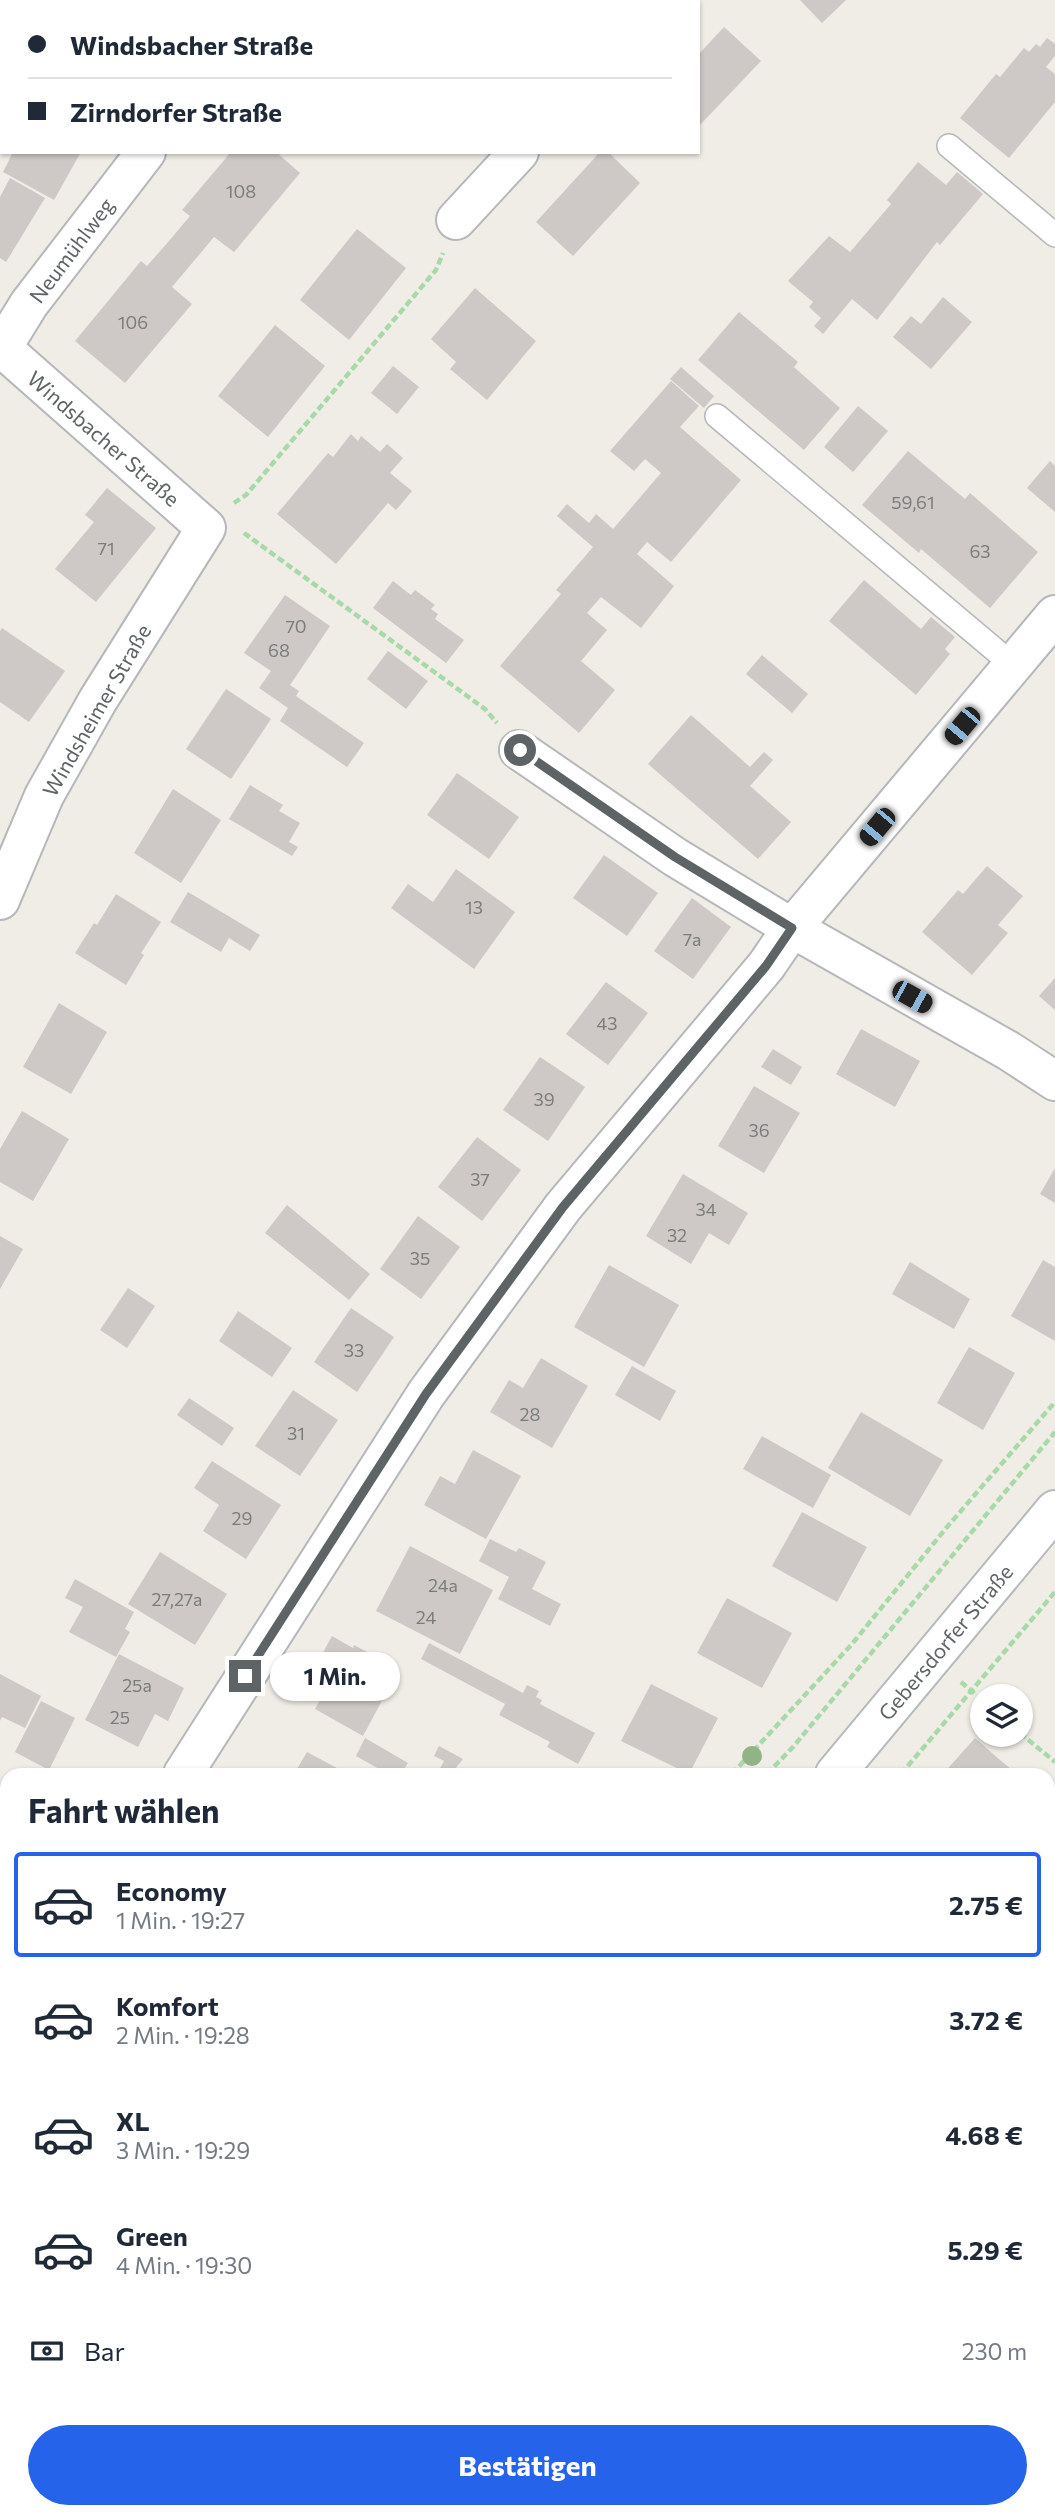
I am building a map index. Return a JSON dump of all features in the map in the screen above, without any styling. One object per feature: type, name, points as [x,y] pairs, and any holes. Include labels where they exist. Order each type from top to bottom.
[{"type":"street","name":"Neumühlweg","points":[[1,350],[29,304],[144,154]]},
{"type":"street","points":[[456,220],[517,154]]},
{"type":"street","name":"Windsbacher Straße","points":[[1,350],[212,521]]},
{"type":"street","name":"Windsheimer Straße","points":[[0,900],[44,796],[98,700],[212,521]]},
{"type":"street","points":[[187,1768],[426,1394],[563,1207],[766,966],[792,928],[1055,615]]},
{"type":"street","points":[[520,750],[675,857],[792,928],[1009,1051],[1055,1081]]},
{"type":"street","name":"Gebersdorfer Straße","points":[[840,1768],[1055,1510]]},
{"type":"lane","points":[[949,146],[1055,235]]},
{"type":"lane","points":[[717,416],[1013,665]]},
{"type":"path","points":[[456,220],[436,270],[246,495],[212,521],[290,568],[485,709]]},
{"type":"path","points":[[738,1768],[852,1644],[947,1527],[1055,1402]]},
{"type":"path","points":[[772,1768],[793,1747],[1055,1432]]},
{"type":"path","points":[[906,1768],[1055,1592]]},
{"type":"path","points":[[1033,1744],[1055,1762]]},
{"type":"building","points":[[800,0],[846,0],[822,23]]},
{"type":"building","points":[[724,27],[761,61],[700,125],[700,53]]},
{"type":"building","points":[[1047,38],[1055,44],[1055,56],[1046,67],[1055,74],[1055,102],[1009,158],[960,118],[996,74],[1000,77],[1024,48],[1029,52],[1036,44],[1040,47]]},
{"type":"building","points":[[12,154],[80,154],[54,200],[3,172]]},
{"type":"building","points":[[229,154],[278,154],[300,173],[234,252],[214,237],[172,287],[192,304],[125,383],[75,341],[141,261],[147,266],[190,216],[182,210]]},
{"type":"building","points":[[598,154],[610,154],[640,183],[573,256],[536,222]]},
{"type":"building","points":[[918,162],[946,185],[957,172],[983,194],[940,245],[937,242],[877,320],[852,299],[823,334],[814,326],[821,318],[809,307],[813,302],[788,281],[829,236],[850,252],[891,204],[887,200]]},
{"type":"building","points":[[10,178],[45,198],[6,262],[0,258],[0,197]]},
{"type":"building","points":[[357,229],[406,268],[349,340],[300,300]]},
{"type":"building","points":[[475,288],[536,341],[487,400],[450,369],[456,362],[431,339]]},
{"type":"building","points":[[943,297],[972,322],[931,369],[893,337],[911,316],[921,324]]},
{"type":"building","points":[[739,312],[798,362],[794,367],[840,408],[804,450],[698,360]]},
{"type":"building","points":[[275,325],[325,366],[268,437],[218,396]]},
{"type":"building","points":[[393,366],[419,387],[397,414],[371,393]]},
{"type":"building","points":[[681,367],[714,396],[704,408],[670,379]]},
{"type":"building","points":[[671,381],[699,406],[680,427],[741,480],[671,562],[647,542],[637,554],[674,586],[641,628],[601,597],[587,613],[607,630],[581,661],[615,690],[579,733],[500,666],[561,594],[556,590],[593,547],[557,516],[567,504],[589,523],[596,514],[613,529],[661,473],[645,459],[634,471],[610,451]]},
{"type":"building","points":[[858,406],[888,431],[853,472],[824,447]]},
{"type":"building","points":[[351,434],[358,441],[361,436],[380,452],[387,444],[403,458],[390,473],[412,491],[396,510],[388,503],[336,564],[277,514],[328,453],[333,457]]},
{"type":"building","points":[[908,451],[965,499],[970,493],[1038,552],[990,608],[921,549],[919,553],[862,505]]},
{"type":"building","points":[[1050,461],[1055,466],[1055,512],[1027,488]]},
{"type":"building","points":[[107,488],[156,528],[96,602],[55,569],[94,522],[85,515]]},
{"type":"building","points":[[864,580],[921,629],[931,617],[955,637],[945,649],[950,654],[916,695],[829,621]]},
{"type":"building","points":[[393,581],[411,595],[415,590],[435,605],[431,609],[438,614],[435,619],[464,640],[446,663],[373,608]]},
{"type":"building","points":[[285,595],[330,626],[290,685],[299,691],[296,696],[364,743],[347,767],[280,721],[288,708],[259,688],[271,671],[244,653]]},
{"type":"building","points":[[2,628],[65,671],[29,722],[0,702]]},
{"type":"building","points":[[388,651],[428,681],[406,709],[367,679]]},
{"type":"building","points":[[762,655],[808,694],[792,713],[746,674]]},
{"type":"building","points":[[226,689],[271,719],[231,779],[186,749]]},
{"type":"building","points":[[691,715],[750,767],[764,752],[773,760],[750,786],[791,822],[758,859],[648,764]]},
{"type":"building","points":[[457,773],[519,817],[489,859],[427,815]]},
{"type":"building","points":[[250,785],[283,805],[279,811],[300,823],[289,842],[298,847],[292,856],[229,819]]},
{"type":"building","points":[[173,789],[221,820],[181,883],[134,853]]},
{"type":"building","points":[[604,855],[658,893],[627,936],[573,898]]},
{"type":"building","points":[[987,866],[1023,896],[998,925],[1008,933],[972,975],[922,932],[958,890],[963,894]]},
{"type":"building","points":[[456,869],[515,912],[474,969],[391,908],[408,884],[433,902]]},
{"type":"building","points":[[188,892],[260,935],[250,951],[229,938],[221,952],[170,922]]},
{"type":"building","points":[[116,894],[161,922],[141,953],[144,955],[126,985],[75,953]]},
{"type":"building","points":[[692,898],[731,927],[693,979],[654,951]]},
{"type":"building","points":[[1055,978],[1055,1010],[1039,996]]},
{"type":"building","points":[[606,982],[648,1013],[608,1065],[566,1034]]},
{"type":"building","points":[[59,1003],[107,1032],[71,1094],[23,1067]]},
{"type":"building","points":[[861,1029],[920,1061],[895,1107],[836,1074]]},
{"type":"building","points":[[773,1049],[802,1067],[791,1085],[761,1067]]},
{"type":"building","points":[[540,1057],[585,1087],[548,1141],[503,1110]]},
{"type":"building","points":[[754,1086],[800,1113],[764,1173],[718,1146]]},
{"type":"building","points":[[22,1111],[69,1139],[33,1201],[0,1182],[0,1149]]},
{"type":"building","points":[[477,1137],[521,1170],[482,1221],[438,1187]]},
{"type":"building","points":[[1055,1168],[1055,1203],[1040,1194]]},
{"type":"building","points":[[683,1174],[748,1213],[729,1245],[709,1233],[691,1264],[646,1236]]},
{"type":"building","points":[[287,1205],[370,1274],[349,1300],[265,1233]]},
{"type":"building","points":[[418,1216],[460,1247],[421,1299],[380,1269]]},
{"type":"building","points":[[0,1236],[23,1249],[0,1289]]},
{"type":"building","points":[[1043,1260],[1055,1267],[1055,1341],[1011,1316]]},
{"type":"building","points":[[910,1262],[970,1299],[954,1329],[892,1294]]},
{"type":"building","points":[[609,1265],[679,1305],[644,1367],[574,1327]]},
{"type":"building","points":[[128,1288],[155,1306],[127,1348],[100,1330]]},
{"type":"building","points":[[351,1308],[394,1337],[357,1392],[314,1362]]},
{"type":"building","points":[[238,1311],[292,1348],[272,1377],[219,1341]]},
{"type":"building","points":[[969,1347],[1015,1373],[983,1430],[937,1403]]},
{"type":"building","points":[[541,1358],[588,1386],[552,1448],[490,1412],[509,1380],[523,1388]]},
{"type":"building","points":[[632,1366],[676,1391],[660,1421],[615,1395]]},
{"type":"building","points":[[293,1390],[338,1420],[300,1476],[255,1446]]},
{"type":"building","points":[[189,1398],[234,1428],[222,1446],[177,1415]]},
{"type":"building","points":[[861,1412],[943,1460],[910,1516],[828,1468]]},
{"type":"building","points":[[762,1436],[831,1475],[813,1508],[743,1469]]},
{"type":"building","points":[[473,1450],[521,1476],[486,1539],[424,1505],[440,1476],[455,1484]]},
{"type":"building","points":[[212,1461],[281,1505],[246,1559],[203,1531],[219,1505],[194,1488]]},
{"type":"building","points":[[802,1512],[867,1547],[837,1602],[772,1566]]},
{"type":"building","points":[[490,1539],[516,1552],[519,1548],[546,1562],[532,1589],[561,1604],[550,1626],[498,1599],[509,1577],[479,1561]]},
{"type":"building","points":[[410,1546],[493,1590],[460,1654],[376,1611]]},
{"type":"building","points":[[160,1552],[227,1594],[195,1645],[128,1604]]},
{"type":"building","points":[[75,1579],[134,1612],[125,1629],[130,1632],[116,1657],[69,1632],[83,1607],[65,1598]]},
{"type":"building","points":[[727,1598],[792,1633],[762,1688],[697,1653]]},
{"type":"building","points":[[332,1636],[399,1669],[363,1736],[315,1709],[333,1676],[315,1667]]},
{"type":"building","points":[[429,1643],[523,1693],[527,1685],[539,1691],[536,1697],[542,1700],[540,1704],[595,1733],[578,1764],[547,1747],[550,1742],[499,1715],[505,1704],[421,1659]]},
{"type":"building","points":[[119,1654],[184,1688],[168,1721],[155,1714],[138,1747],[85,1720]]},
{"type":"building","points":[[0,1674],[41,1696],[25,1728],[2,1717],[0,1721]]},
{"type":"building","points":[[651,1684],[718,1718],[692,1768],[677,1768],[621,1741]]},
{"type":"building","points":[[41,1701],[75,1718],[50,1768],[15,1752]]},
{"type":"building","points":[[365,1738],[408,1763],[405,1768],[377,1768],[356,1756]]},
{"type":"building","points":[[970,1744],[970,1747],[985,1747],[1010,1768],[948,1768]]},
{"type":"building","points":[[439,1746],[463,1759],[456,1768],[440,1768],[444,1761],[434,1756]]},
{"type":"building","points":[[307,1752],[337,1768],[298,1768]]},
{"type":"route","points":[[245,1676],[426,1394],[563,1207],[766,966],[792,928],[675,857],[520,750]]}]
